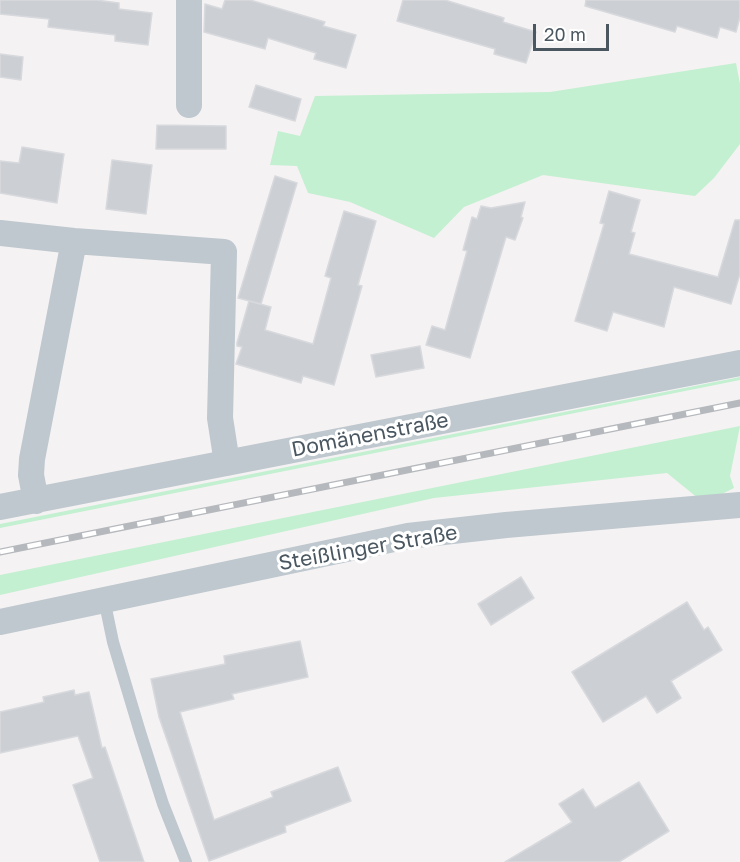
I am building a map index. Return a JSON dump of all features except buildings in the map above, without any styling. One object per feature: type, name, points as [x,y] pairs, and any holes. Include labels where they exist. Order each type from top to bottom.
[{"type":"street","points":[[189,0],[189,105]]},
{"type":"street","points":[[0,233],[74,242],[224,252],[220,418],[227,464]]},
{"type":"street","points":[[36,501],[32,459],[74,242]]},
{"type":"street","name":"Domänenstraße","points":[[0,507],[740,363]]},
{"type":"street","name":"Steißlinger Straße","points":[[0,622],[408,536],[506,525],[740,506]]},
{"type":"lane","points":[[104,599],[113,642],[140,732],[163,804],[186,862]]},
{"type":"green space","points":[[736,63],[740,84],[740,144],[714,178],[695,196],[543,175],[464,207],[434,238],[350,202],[308,193],[297,166],[270,165],[278,131],[300,136],[315,96],[550,92]]},
{"type":"green space","points":[[740,377],[740,380],[0,528],[0,524]]},
{"type":"green space","points":[[740,426],[730,476],[734,488],[714,498],[699,499],[667,473],[434,498],[0,595],[0,575]]},
{"type":"railway","points":[[0,552],[740,403]]}]
